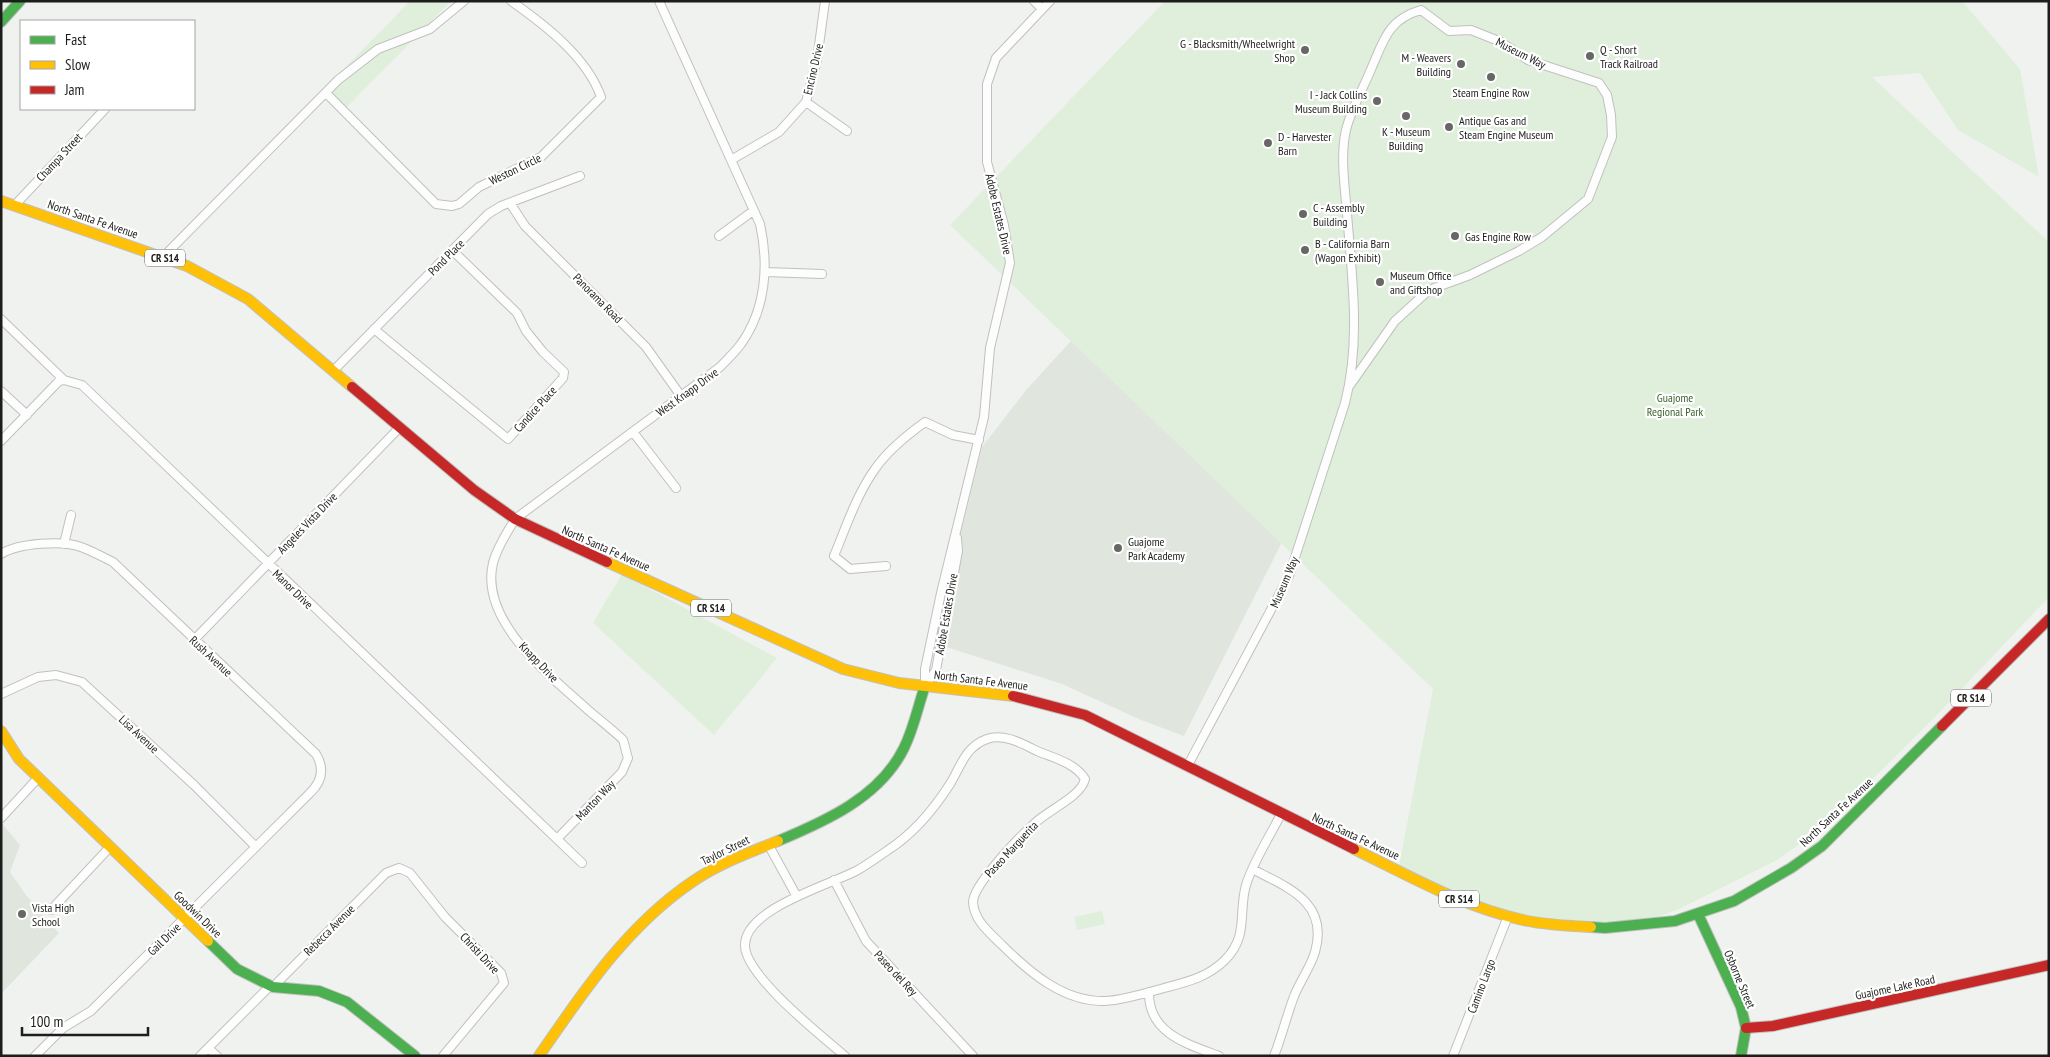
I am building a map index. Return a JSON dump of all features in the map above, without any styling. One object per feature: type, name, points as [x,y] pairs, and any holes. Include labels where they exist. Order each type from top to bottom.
[{"type":"main road","points":[[1,22],[20,1]]},
{"type":"main road","name":"North Santa Fe Avenue","points":[[1,201],[187,266],[248,299],[474,490],[515,519],[843,669],[899,684],[998,693],[1055,705],[1085,715],[1188,765],[1281,814],[1459,899],[1524,920],[1567,926],[1605,928],[1674,921],[1734,901],[1791,868],[1822,846],[2049,619]]},
{"type":"main road","name":"Taylor Street","points":[[538,1056],[600,968],[656,908],[713,869],[844,810],[879,781],[898,758],[914,726],[925,686]]},
{"type":"main road","name":"Goodwin Drive","points":[[1,731],[19,760],[237,969],[252,978],[272,986],[318,991],[347,1002],[415,1056]]},
{"type":"main road","name":"Osborne Street","points":[[1698,914],[1741,1007],[1746,1028],[1741,1056]]},
{"type":"main road","name":"Guajome Lake Road","points":[[1746,1028],[1773,1026],[2049,965]]},
{"type":"street","points":[[163,257],[338,80],[378,49],[430,29],[464,1]]},
{"type":"street","name":"Weston Circle","points":[[326,94],[436,204],[452,206],[459,204],[479,187],[541,157],[601,97],[596,82],[570,51],[511,1]]},
{"type":"street","name":"West Knapp Drive","points":[[515,519],[720,368],[741,344],[751,327],[764,289],[766,272],[765,244],[760,224],[659,1]]},
{"type":"street","name":"Encino Drive","points":[[732,160],[778,132],[806,102],[817,60],[825,1]]},
{"type":"street","points":[[1034,1],[1042,9]]},
{"type":"street","name":"Adobe Estates Drive","points":[[925,686],[936,670],[958,551],[956,534],[984,417],[990,348],[1010,263],[1004,225],[988,162],[987,84],[996,58],[1050,1]]},
{"type":"street","name":"Museum Way","points":[[1188,765],[1290,576],[1350,384],[1354,330],[1353,288],[1345,195],[1346,131],[1386,33],[1398,20],[1421,10],[1449,31],[1470,30],[1501,42],[1528,60],[1599,83],[1607,95],[1612,115],[1612,137],[1588,199],[1542,237],[1519,251],[1470,275],[1429,290],[1395,321],[1350,384]]},
{"type":"street","points":[[806,102],[847,131]]},
{"type":"street","name":"Champa Street","points":[[14,206],[104,110]]},
{"type":"street","name":"Pond Place","points":[[334,370],[488,214],[501,206],[580,176]]},
{"type":"street","name":"Panorama Road","points":[[510,203],[525,226],[608,306],[646,347],[682,396]]},
{"type":"street","points":[[719,236],[754,210]]},
{"type":"street","name":"Candice Place","points":[[374,329],[508,439],[563,378],[564,372],[543,352],[526,331],[517,313],[452,250]]},
{"type":"street","points":[[766,272],[822,274]]},
{"type":"street","name":"Manor Drive","points":[[1,319],[64,380],[82,385],[267,564],[582,863]]},
{"type":"street","points":[[1,441],[59,382],[64,380]]},
{"type":"street","points":[[1,391],[27,415]]},
{"type":"street","points":[[886,566],[850,569],[834,556],[850,515],[875,468],[903,438],[925,422],[953,436],[979,440]]},
{"type":"street","name":"Angeles Vista Drive","points":[[194,640],[400,427]]},
{"type":"street","points":[[632,432],[676,488]]},
{"type":"street","points":[[64,544],[70,515]]},
{"type":"street","name":"Knapp Drive","points":[[515,519],[500,545],[493,564],[491,584],[496,604],[518,642],[536,662],[622,739],[628,758]]},
{"type":"street","name":"Rush Avenue","points":[[1,554],[34,545],[64,544],[80,547],[113,562],[316,754],[322,764],[321,776],[309,794]]},
{"type":"street","name":"Lisa Avenue","points":[[1,694],[38,677],[56,675],[82,682],[194,785],[256,847]]},
{"type":"street","name":"Paseo Marguerita","points":[[845,1056],[782,1001],[753,966],[744,946],[750,927],[796,895],[856,870],[897,844],[926,817],[972,747],[988,738],[1006,738],[1075,768],[1085,780],[1083,787],[1079,791],[1035,822],[980,882],[973,900],[980,924],[1019,963],[1059,991],[1081,1000],[1107,1001],[1149,992],[1209,974],[1226,959],[1236,946],[1242,932],[1245,892],[1281,814]]},
{"type":"street","name":"Manton Way","points":[[557,839],[622,772],[628,758]]},
{"type":"street","points":[[1,818],[38,778]]},
{"type":"street","name":"Gail Drive","points":[[35,1056],[63,1028],[91,1011],[309,794]]},
{"type":"street","points":[[768,844],[796,895]]},
{"type":"street","points":[[51,910],[110,847]]},
{"type":"street","name":"Christi Drive","points":[[386,873],[398,868],[410,873],[445,916],[501,973],[504,982],[443,1056]]},
{"type":"street","points":[[1254,870],[1292,889],[1308,903],[1313,911],[1318,930],[1315,953],[1295,996],[1274,1056]]},
{"type":"street","name":"Rebecca Avenue","points":[[200,1056],[386,873]]},
{"type":"street","name":"Paseo del Rey","points":[[834,880],[866,941],[973,1056]]},
{"type":"street","name":"Camino Largo","points":[[1453,1056],[1508,916]]},
{"type":"street","points":[[1149,992],[1148,1003],[1161,1027],[1177,1040],[1219,1056]]},
{"type":"street","points":[[208,1048],[217,1056]]},
{"type":"shaded area","name":"Guajome Park Academy","points":[[1080,331],[1309,489],[1184,736],[1141,720],[1062,684],[934,643],[982,447],[1027,389]]},
{"type":"shaded area","name":"Vista High School","points":[[1,822],[20,845],[10,872],[26,895],[59,933],[1,994]]},
{"type":"green space","points":[[410,1],[451,1],[345,109],[325,88]]},
{"type":"green space","name":"Guajome Regional Park","points":[[1165,1],[1962,1],[2020,69],[2039,177],[1958,130],[1920,73],[1872,77],[2049,242],[2049,597],[1932,720],[1824,827],[1777,860],[1679,909],[1660,916],[1607,923],[1523,916],[1467,897],[1399,866],[1433,689],[950,225]]},
{"type":"green space","points":[[622,574],[777,658],[714,735],[593,623]]},
{"type":"green space","points":[[1102,911],[1105,924],[1077,930],[1074,917]]},
{"type":"traffic: fast","points":[[1,22],[20,1]]},
{"type":"traffic: fast","points":[[778,841],[833,816],[866,794],[881,780],[894,765],[904,748],[925,686]]},
{"type":"traffic: fast","points":[[1591,927],[1605,928],[1675,921],[1734,901],[1791,868],[1822,846],[1942,726]]},
{"type":"traffic: fast","points":[[1698,914],[1741,1007],[1746,1028],[1741,1056]]},
{"type":"traffic: fast","points":[[208,941],[237,969],[273,987],[319,991],[347,1002],[415,1056]]},
{"type":"traffic: slow","points":[[1,201],[187,266],[248,299],[352,387]]},
{"type":"traffic: slow","points":[[607,562],[843,669],[899,683],[1013,696]]},
{"type":"traffic: slow","points":[[1,731],[19,759],[208,941]]},
{"type":"traffic: slow","points":[[539,1056],[572,1008],[608,962],[647,919],[669,899],[712,870],[778,841]]},
{"type":"traffic: slow","points":[[1354,849],[1457,899],[1479,907],[1523,920],[1566,926],[1591,927]]},
{"type":"traffic: jam","points":[[352,387],[474,490],[515,519],[607,562]]},
{"type":"traffic: jam","points":[[1942,726],[2049,619]]},
{"type":"traffic: jam","points":[[1013,696],[1085,715],[1354,849]]},
{"type":"traffic: jam","points":[[1746,1028],[1773,1026],[2049,965]]},
{"type":"place","name":"G - Blacksmith/Wheelwright Shop","points":[[1305,50]]},
{"type":"place","name":"Q - Short Track Railroad","points":[[1590,56]]},
{"type":"place","name":"M - Weavers Building","points":[[1461,64]]},
{"type":"place","name":"Steam Engine Row","points":[[1491,77]]},
{"type":"place","name":"I - Jack Collins Museum Building","points":[[1377,101]]},
{"type":"place","name":"K - Museum Building","points":[[1406,116]]},
{"type":"place","name":"Antique Gas and Steam Engine Museum","points":[[1449,127]]},
{"type":"place","name":"D - Harvester Barn","points":[[1268,143]]},
{"type":"place","name":"C - Assembly Building","points":[[1303,214]]},
{"type":"place","name":"Gas Engine Row","points":[[1455,236]]},
{"type":"place","name":"B - California Barn (Wagon Exhibit)","points":[[1305,250]]},
{"type":"place","name":"Museum Office and Giftshop","points":[[1380,282]]},
{"type":"place","name":"Guajome Park Academy","points":[[1118,548]]},
{"type":"place","name":"Vista High School","points":[[22,914]]}]
